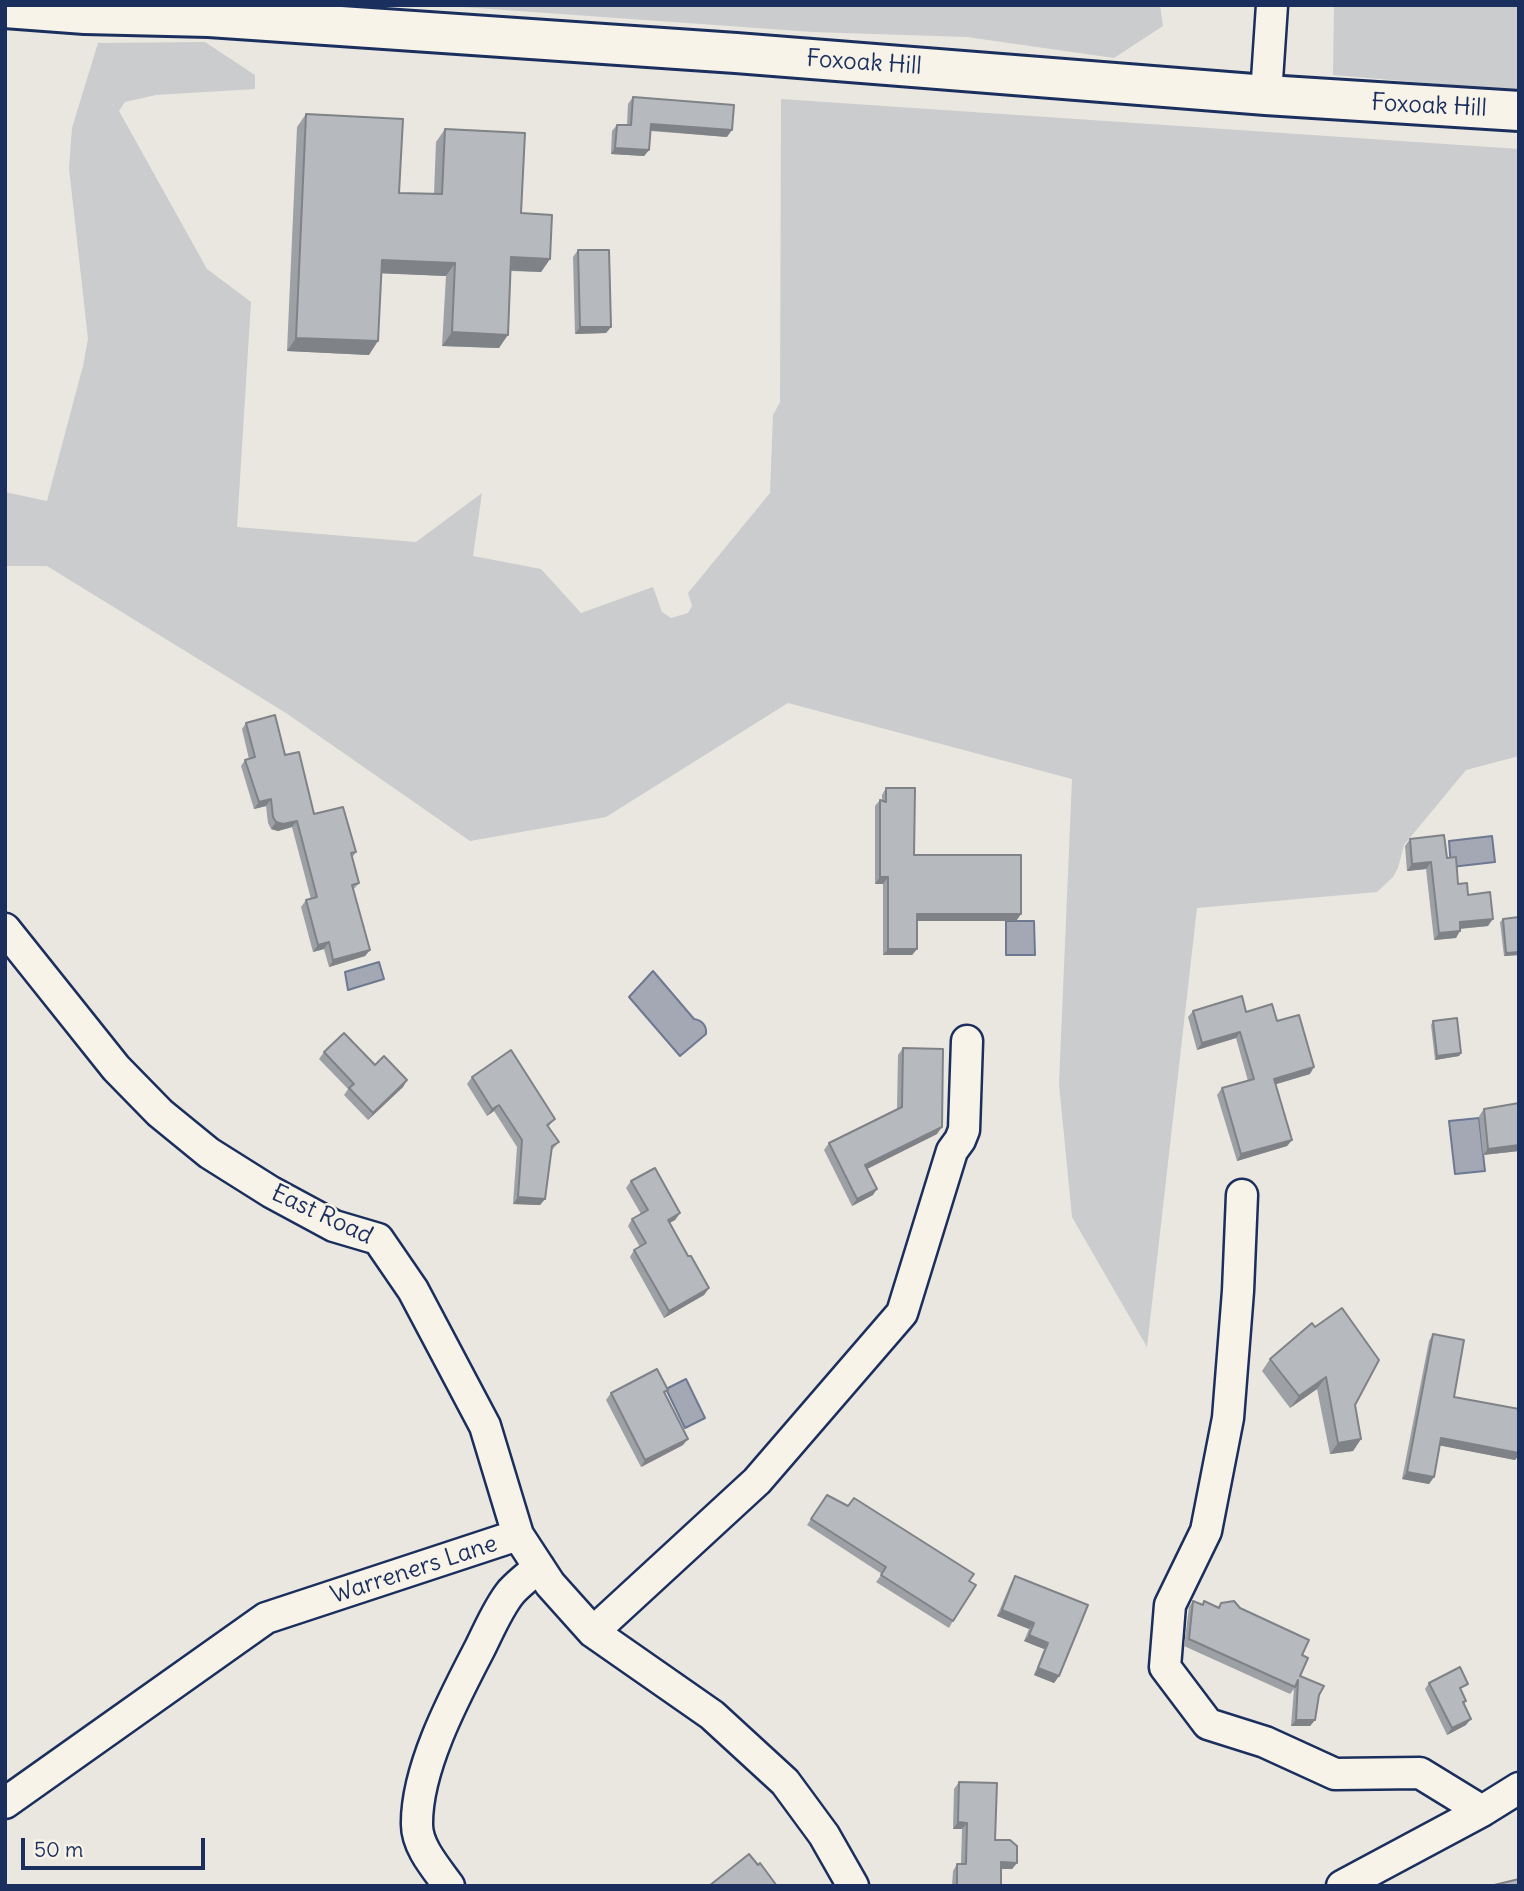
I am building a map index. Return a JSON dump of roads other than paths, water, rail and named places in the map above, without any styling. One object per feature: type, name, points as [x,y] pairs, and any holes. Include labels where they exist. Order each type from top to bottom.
[{"type":"main road","name":"Foxoak Hill","points":[[5,8],[85,14],[209,11],[1266,95],[1519,111]]},
{"type":"street","points":[[1266,95],[1272,5]]},
{"type":"street","name":"East Road","points":[[5,929],[116,1068],[170,1121],[209,1153],[271,1192],[334,1226],[378,1239],[413,1290],[485,1426],[519,1535]]},
{"type":"street","points":[[593,1632],[757,1481],[902,1314],[952,1151],[964,1130],[967,1041]]},
{"type":"street","points":[[1242,1195],[1228,1418],[1206,1531],[1170,1605],[1165,1667],[1208,1724],[1265,1742],[1335,1774],[1420,1773],[1482,1811]]},
{"type":"street","name":"Warreners Lane","points":[[5,1802],[266,1618],[519,1535],[550,1584],[593,1632],[712,1715],[786,1782],[824,1835],[853,1886]]},
{"type":"street","points":[[449,1886],[428,1858],[417,1827],[430,1756],[453,1700],[490,1628],[511,1592],[539,1567]]},
{"type":"street","points":[[1342,1886],[1482,1811],[1519,1788]]}]
